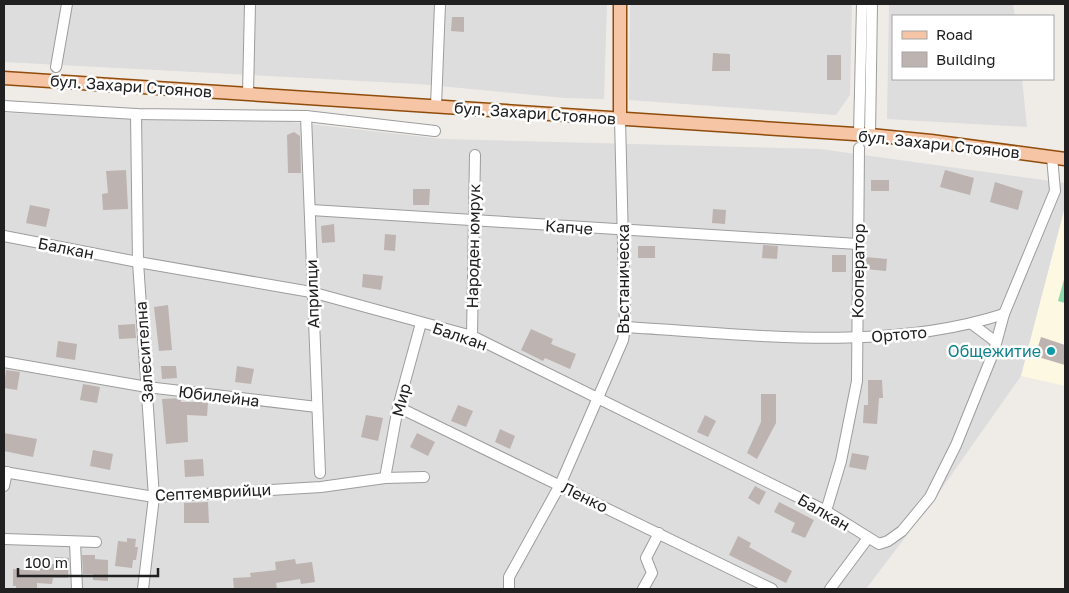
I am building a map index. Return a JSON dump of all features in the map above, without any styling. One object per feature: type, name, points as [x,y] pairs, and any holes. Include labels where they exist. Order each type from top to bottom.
[{"type":"main road","name":"Въстаническа","points":[[620,4],[620,118]]},
{"type":"main road","name":"бул. Захари Стоянов","points":[[4,78],[931,140],[1065,158]]},
{"type":"street","points":[[56,67],[67,4]]},
{"type":"street","points":[[248,93],[250,4]]},
{"type":"street","points":[[436,106],[440,4]]},
{"type":"street","points":[[862,4],[864,135]]},
{"type":"street","points":[[864,135],[872,4]]},
{"type":"street","points":[[4,106],[136,114],[306,116],[435,131]]},
{"type":"street","name":"Залесителна","points":[[136,114],[138,262],[154,497],[143,589]]},
{"type":"street","name":"Априлци","points":[[306,116],[311,210],[311,292],[320,473]]},
{"type":"street","name":"Въстаническа","points":[[509,588],[508,577],[560,485],[623,340],[625,327],[620,118]]},
{"type":"street","name":"Кооператор","points":[[826,510],[841,461],[857,382],[859,148]]},
{"type":"street","name":"Народен юмрук","points":[[472,336],[472,220],[475,156]]},
{"type":"street","points":[[972,324],[996,342],[1004,314],[1055,191],[1052,157]]},
{"type":"street","name":"Капче","points":[[311,210],[623,231],[858,244]]},
{"type":"street","name":"Балкан","points":[[4,236],[138,262],[311,292],[472,336],[598,400],[826,510],[879,544],[888,541],[902,531],[930,497],[956,445],[996,342]]},
{"type":"street","name":"Ортото","points":[[625,327],[857,337],[901,336],[972,324],[1004,314]]},
{"type":"street","name":"Мир","points":[[384,478],[398,407],[421,322]]},
{"type":"street","name":"Юбилейна","points":[[4,362],[147,387],[317,407]]},
{"type":"street","name":"Ленко","points":[[398,407],[772,589]]},
{"type":"street","points":[[4,486],[5,472]]},
{"type":"street","name":"Септемврийци","points":[[5,472],[154,497],[321,487],[384,478],[424,477]]},
{"type":"street","points":[[642,589],[652,573],[646,558],[659,533]]},
{"type":"street","points":[[830,589],[868,538]]},
{"type":"street","points":[[4,539],[96,542]]},
{"type":"street","points":[[75,542],[77,589]]},
{"type":"shaded area","points":[[4,4],[607,4],[604,99],[565,98],[419,84],[4,62]]},
{"type":"shaded area","points":[[630,4],[852,4],[850,95],[836,115],[629,100]]},
{"type":"shaded area","points":[[889,4],[1013,4],[1015,15],[892,15],[892,80],[1022,80],[1027,127],[887,119]]},
{"type":"shaded area","points":[[4,113],[291,122],[443,139],[820,149],[1065,183],[1065,207],[1021,376],[935,498],[866,589],[4,589]]},
{"type":"shaded area","points":[[1065,207],[1065,386],[1021,376]]},
{"type":"green space","points":[[1065,276],[1065,303],[1058,301]]},
{"type":"building","points":[[452,17],[464,17],[464,32],[451,31]]},
{"type":"building","points":[[713,53],[730,54],[730,71],[712,71]]},
{"type":"building","points":[[827,55],[841,55],[841,80],[827,80]]},
{"type":"building","points":[[294,132],[300,136],[301,173],[288,173],[287,135]]},
{"type":"building","points":[[126,170],[128,209],[103,210],[102,194],[108,193],[106,171]]},
{"type":"building","points":[[945,170],[974,178],[970,195],[940,187]]},
{"type":"building","points":[[871,180],[889,180],[889,191],[871,191]]},
{"type":"building","points":[[995,182],[1023,191],[1018,210],[990,202]]},
{"type":"building","points":[[413,189],[430,189],[429,205],[413,205]]},
{"type":"building","points":[[30,205],[50,209],[46,227],[26,223]]},
{"type":"building","points":[[713,209],[726,210],[725,224],[712,223]]},
{"type":"building","points":[[334,224],[335,242],[322,243],[321,226]]},
{"type":"building","points":[[385,234],[396,235],[395,251],[384,250]]},
{"type":"building","points":[[763,245],[778,246],[777,259],[762,258]]},
{"type":"building","points":[[638,246],[655,246],[655,258],[638,258]]},
{"type":"building","points":[[832,255],[846,255],[846,272],[832,272]]},
{"type":"building","points":[[866,257],[887,259],[886,271],[865,269]]},
{"type":"building","points":[[363,274],[383,276],[381,290],[362,287]]},
{"type":"building","points":[[168,305],[172,350],[159,351],[154,307]]},
{"type":"building","points":[[135,324],[136,338],[119,339],[118,325]]},
{"type":"building","points":[[531,329],[553,339],[551,344],[576,354],[570,369],[545,358],[543,361],[521,350]]},
{"type":"building","name":"Общежитие","points":[[1041,337],[1065,345],[1065,365],[1035,356]]},
{"type":"building","points":[[58,341],[77,344],[75,360],[56,357]]},
{"type":"building","points":[[161,366],[176,366],[177,378],[162,379]]},
{"type":"building","points":[[237,366],[254,369],[251,384],[235,382]]},
{"type":"building","points":[[6,370],[20,372],[17,390],[4,388]]},
{"type":"building","points":[[868,380],[882,380],[883,398],[879,398],[877,424],[863,423],[864,405],[868,405]]},
{"type":"building","points":[[83,384],[100,387],[97,403],[80,400]]},
{"type":"building","points":[[761,394],[776,394],[776,423],[757,459],[747,453],[761,422]]},
{"type":"building","points":[[181,398],[181,402],[208,402],[207,416],[187,415],[188,442],[166,444],[162,399]]},
{"type":"building","points":[[458,405],[473,411],[466,427],[451,421]]},
{"type":"building","points":[[366,415],[383,418],[378,441],[361,437]]},
{"type":"building","points":[[705,415],[716,421],[708,437],[697,432]]},
{"type":"building","points":[[500,429],[515,436],[510,449],[495,442]]},
{"type":"building","points":[[4,433],[37,439],[33,457],[4,451]]},
{"type":"building","points":[[417,433],[435,442],[428,456],[410,447]]},
{"type":"building","points":[[93,450],[113,454],[110,470],[90,466]]},
{"type":"building","points":[[852,453],[869,456],[866,470],[849,467]]},
{"type":"building","points":[[203,459],[204,476],[185,477],[184,460]]},
{"type":"building","points":[[755,486],[766,492],[759,505],[748,498]]},
{"type":"building","points":[[208,502],[209,523],[184,523],[184,503]]},
{"type":"building","points":[[779,502],[814,520],[805,538],[791,532],[795,523],[774,512]]},
{"type":"building","points":[[738,536],[751,543],[749,547],[792,571],[786,583],[729,555]]},
{"type":"building","points":[[127,538],[136,539],[135,547],[138,547],[136,560],[133,560],[132,568],[115,566],[118,541],[127,542]]},
{"type":"building","points":[[82,555],[95,555],[95,559],[108,560],[108,581],[93,580],[93,574],[83,574]]},
{"type":"building","points":[[55,557],[69,558],[68,578],[53,578],[52,584],[37,583],[37,589],[16,589],[16,586],[13,586],[13,569],[40,571],[40,564],[54,564]]},
{"type":"building","points":[[295,559],[296,564],[312,562],[315,582],[301,584],[300,579],[276,583],[277,589],[234,589],[233,578],[251,577],[250,573],[276,570],[275,562]]},
{"type":"place","name":"Общежитие","points":[[1051,351]]}]
